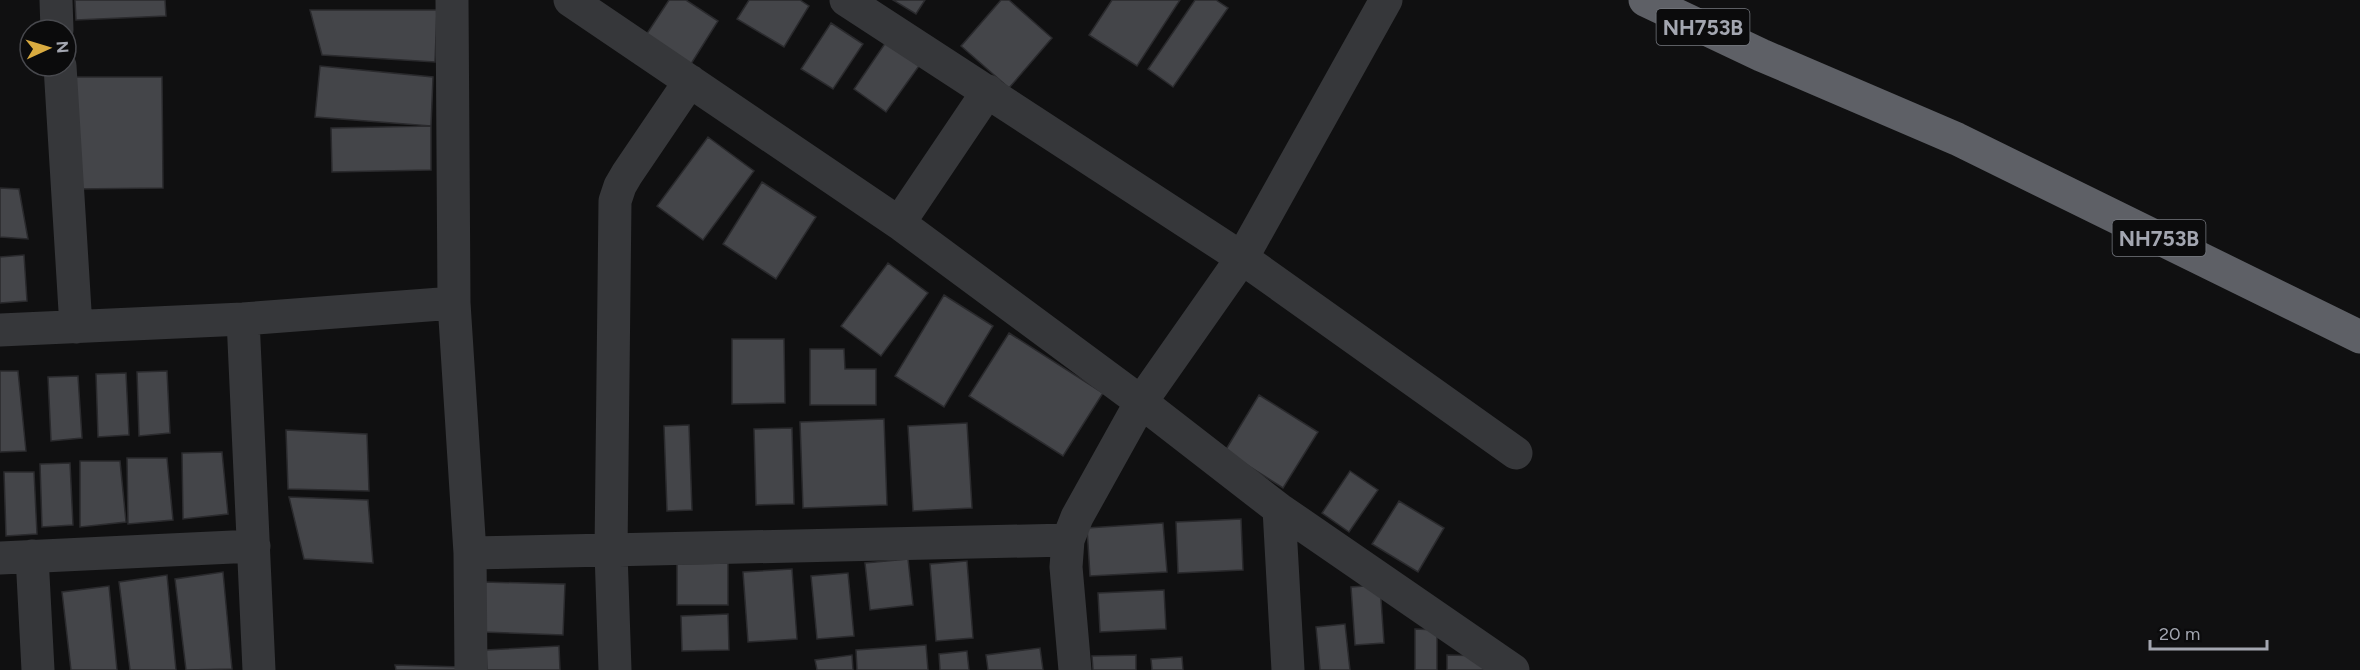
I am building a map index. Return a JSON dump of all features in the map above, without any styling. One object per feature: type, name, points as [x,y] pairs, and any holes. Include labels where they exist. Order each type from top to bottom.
[{"type":"highway","name":"NH753B","points":[[1645,0],[1761,54],[1957,139],[2360,337]]},
{"type":"street","points":[[56,0],[57,18]]},
{"type":"street","points":[[452,0],[454,303],[470,553],[471,670]]},
{"type":"street","points":[[570,0],[899,223],[1141,402],[1279,509],[1513,670]]},
{"type":"street","points":[[846,0],[1242,258],[1516,453]]},
{"type":"street","points":[[1075,670],[1066,567],[1068,540],[1077,517],[1141,402],[1242,258],[1386,0]]},
{"type":"street","points":[[61,78],[75,327]]},
{"type":"street","points":[[615,670],[611,552],[615,201],[620,186],[690,81]]},
{"type":"street","points":[[899,223],[988,91]]},
{"type":"street","points":[[0,330],[243,319],[454,303]]},
{"type":"street","points":[[243,319],[259,670]]},
{"type":"street","points":[[1279,509],[1288,670]]},
{"type":"street","points":[[470,553],[611,552],[1068,540]]},
{"type":"street","points":[[0,558],[254,546]]},
{"type":"street","points":[[32,556],[38,670]]},
{"type":"building","points":[[75,0],[165,0],[166,16],[78,20]]},
{"type":"building","points":[[669,0],[686,0],[718,21],[691,64],[646,35]]},
{"type":"building","points":[[749,0],[800,0],[809,6],[784,47],[737,19]]},
{"type":"building","points":[[893,0],[925,0],[916,14]]},
{"type":"building","points":[[1001,0],[1009,0],[1052,38],[1009,88],[961,46]]},
{"type":"building","points":[[1112,0],[1180,0],[1137,66],[1089,35]]},
{"type":"building","points":[[1195,0],[1216,0],[1228,8],[1173,87],[1148,69]]},
{"type":"building","points":[[310,10],[437,10],[435,62],[322,55]]},
{"type":"building","points":[[831,23],[863,44],[833,89],[801,69]]},
{"type":"building","points":[[886,42],[919,66],[886,112],[854,89]]},
{"type":"building","points":[[320,66],[433,77],[431,126],[315,117]]},
{"type":"building","points":[[162,77],[163,188],[75,189],[73,78]]},
{"type":"building","points":[[431,126],[431,170],[332,172],[331,128]]},
{"type":"building","points":[[708,137],[754,171],[703,240],[657,206]]},
{"type":"building","points":[[762,182],[816,217],[776,279],[723,244]]},
{"type":"building","points":[[0,188],[19,189],[28,239],[0,237]]},
{"type":"building","points":[[24,255],[27,301],[0,303],[0,257]]},
{"type":"building","points":[[888,263],[928,293],[881,356],[841,326]]},
{"type":"building","points":[[944,295],[993,326],[944,407],[895,376]]},
{"type":"building","points":[[1009,333],[1103,393],[1063,456],[969,396]]},
{"type":"building","points":[[732,339],[784,339],[785,403],[732,404]]},
{"type":"building","points":[[810,349],[844,349],[845,369],[876,369],[876,405],[810,405]]},
{"type":"building","points":[[0,371],[18,371],[26,451],[0,452]]},
{"type":"building","points":[[167,371],[170,433],[139,436],[137,372]]},
{"type":"building","points":[[126,373],[129,435],[98,437],[96,374]]},
{"type":"building","points":[[78,376],[82,438],[51,441],[48,377]]},
{"type":"building","points":[[1259,395],[1318,432],[1283,488],[1225,451]]},
{"type":"building","points":[[884,419],[887,505],[803,508],[800,422]]},
{"type":"building","points":[[967,423],[972,508],[913,511],[908,426]]},
{"type":"building","points":[[689,425],[692,510],[667,511],[664,426]]},
{"type":"building","points":[[792,428],[794,504],[756,505],[754,429]]},
{"type":"building","points":[[286,430],[367,434],[369,491],[288,489]]},
{"type":"building","points":[[222,452],[228,514],[183,519],[182,453]]},
{"type":"building","points":[[127,458],[167,458],[173,520],[128,524]]},
{"type":"building","points":[[80,461],[120,461],[126,522],[80,527]]},
{"type":"building","points":[[70,463],[73,525],[42,527],[40,464]]},
{"type":"building","points":[[1350,471],[1378,490],[1349,532],[1322,513]]},
{"type":"building","points":[[4,472],[34,472],[37,534],[6,536]]},
{"type":"building","points":[[289,497],[368,500],[373,563],[304,559]]},
{"type":"building","points":[[1399,501],[1444,528],[1418,572],[1372,544]]},
{"type":"building","points":[[1241,519],[1243,570],[1178,573],[1176,522]]},
{"type":"building","points":[[1163,523],[1167,572],[1090,576],[1087,528]]},
{"type":"building","points":[[908,559],[913,605],[870,610],[865,563]]},
{"type":"building","points":[[967,561],[973,638],[936,641],[930,564]]},
{"type":"building","points":[[728,563],[728,605],[677,605],[677,564]]},
{"type":"building","points":[[792,569],[797,639],[748,642],[743,572]]},
{"type":"building","points":[[223,572],[232,669],[186,670],[175,579]]},
{"type":"building","points":[[848,573],[854,636],[817,639],[811,576]]},
{"type":"building","points":[[167,575],[176,670],[130,670],[119,582]]},
{"type":"building","points":[[484,582],[565,584],[563,635],[483,632]]},
{"type":"building","points":[[1380,585],[1384,643],[1355,645],[1351,587]]},
{"type":"building","points":[[109,586],[117,670],[71,670],[62,592]]},
{"type":"building","points":[[1164,590],[1166,629],[1100,632],[1098,593]]},
{"type":"building","points":[[728,614],[729,650],[682,651],[681,616]]},
{"type":"building","points":[[1345,624],[1350,670],[1320,670],[1316,627]]},
{"type":"building","points":[[1415,629],[1437,630],[1437,670],[1415,670]]},
{"type":"building","points":[[926,645],[928,670],[857,670],[856,650]]},
{"type":"building","points":[[559,646],[560,670],[487,670],[486,650]]},
{"type":"building","points":[[1040,648],[1043,670],[988,670],[986,655]]},
{"type":"building","points":[[967,651],[969,670],[940,670],[939,654]]},
{"type":"building","points":[[852,655],[853,670],[817,670],[815,660]]},
{"type":"building","points":[[1136,655],[1136,670],[1093,670],[1092,656]]},
{"type":"building","points":[[1447,655],[1489,656],[1488,670],[1447,670]]},
{"type":"building","points":[[1182,657],[1183,670],[1152,670],[1151,659]]},
{"type":"building","points":[[395,665],[462,667],[462,670],[396,670]]}]
